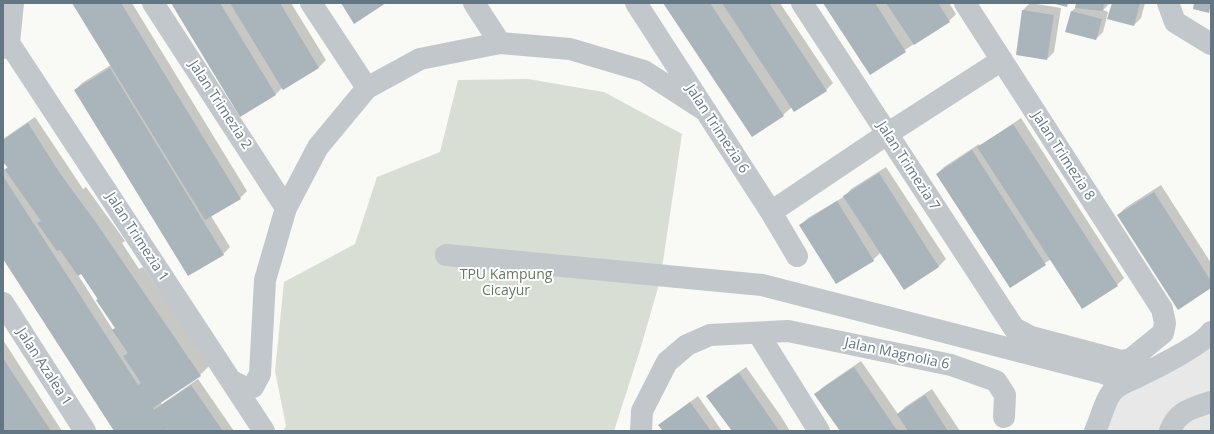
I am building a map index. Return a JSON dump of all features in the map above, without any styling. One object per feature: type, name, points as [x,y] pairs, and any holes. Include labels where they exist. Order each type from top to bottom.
[{"type":"street","points":[[6,45],[13,3]]},
{"type":"street","name":"Jalan Trimezia 2","points":[[153,3],[286,208]]},
{"type":"street","points":[[311,3],[367,88]]},
{"type":"street","points":[[474,3],[500,43]]},
{"type":"street","name":"Jalan Trimezia 6","points":[[636,3],[771,212],[797,256]]},
{"type":"street","name":"Jalan Trimezia 7","points":[[802,3],[1014,328]]},
{"type":"street","name":"Jalan Trimezia 8","points":[[965,3],[1162,309],[1165,323],[1163,334],[1131,359],[1122,361],[1031,337],[1014,328]]},
{"type":"street","points":[[1168,3],[1175,22],[1211,44]]},
{"type":"street","points":[[232,381],[245,388],[253,387],[260,374],[265,280],[286,208],[318,147],[367,88],[420,59],[500,43],[570,49],[644,71],[706,111]]},
{"type":"street","name":"Jalan Trimezia 1","points":[[6,45],[264,431]]},
{"type":"street","points":[[771,212],[887,134],[1002,60]]},
{"type":"street","points":[[446,255],[762,285],[1100,372],[1125,381]]},
{"type":"street","name":"Jalan Azalea 1","points":[[3,303],[85,431]]},
{"type":"street","name":"Jalan Magnolia 6","points":[[641,431],[642,411],[667,362],[687,345],[710,335],[788,331],[951,364],[996,381],[1005,395],[1004,417]]},
{"type":"street","points":[[1095,431],[1112,392],[1125,381],[1140,376],[1201,341],[1211,332]]},
{"type":"street","points":[[758,333],[819,431]]},
{"type":"street","points":[[1170,431],[1180,414],[1185,410],[1211,402]]},
{"type":"shaded area","points":[[1211,345],[1211,431],[1102,431],[1117,392]]},
{"type":"green space","name":"TPU Kampung Cicayur","points":[[528,79],[604,92],[682,134],[660,281],[614,431],[283,431],[286,426],[275,371],[284,282],[355,244],[377,177],[440,152],[458,80]]},
{"type":"building","points":[[72,3],[121,3],[241,199],[205,220]]},
{"type":"building","points":[[171,3],[220,3],[276,95],[240,117]]},
{"type":"building","points":[[230,3],[280,3],[319,68],[283,90]]},
{"type":"building","points":[[341,3],[386,3],[354,24]]},
{"type":"building","points":[[663,3],[710,3],[784,116],[752,137]]},
{"type":"building","points":[[722,3],[769,3],[827,91],[794,112]]},
{"type":"building","points":[[823,3],[875,3],[906,52],[870,75]]},
{"type":"building","points":[[886,3],[938,3],[950,22],[914,45]]},
{"type":"building","points":[[1051,3],[1068,3],[1067,7]]},
{"type":"building","points":[[1076,3],[1104,3],[1103,11],[1075,8]]},
{"type":"building","points":[[1112,3],[1140,3],[1134,26],[1107,19]]},
{"type":"building","points":[[1194,3],[1211,3],[1209,13],[1193,9]]},
{"type":"building","points":[[1022,10],[1054,15],[1047,60],[1016,55]]},
{"type":"building","points":[[1071,11],[1102,19],[1096,40],[1065,32]]},
{"type":"building","points":[[110,68],[224,255],[188,276],[74,90]]},
{"type":"building","points":[[28,123],[59,172],[97,224],[201,376],[153,408],[154,410],[191,385],[223,431],[169,431],[166,427],[168,431],[114,431],[3,259],[3,176],[138,385],[141,383],[123,356],[128,353],[112,330],[115,328],[96,300],[98,299],[81,274],[78,276],[60,250],[57,251],[37,223],[41,221],[5,170],[8,168],[3,162],[3,140]]},
{"type":"building","points":[[1013,124],[1118,286],[1082,309],[977,147]]},
{"type":"building","points":[[972,150],[1046,265],[1010,288],[936,174]]},
{"type":"building","points":[[879,173],[939,267],[904,290],[843,196]]},
{"type":"building","points":[[1154,192],[1211,281],[1211,288],[1178,310],[1117,215]]},
{"type":"building","points":[[837,201],[874,261],[836,284],[799,225]]},
{"type":"building","points":[[3,358],[12,372],[51,431],[3,431]]},
{"type":"building","points":[[854,367],[898,431],[840,431],[814,394]]},
{"type":"building","points":[[739,373],[779,431],[732,431],[706,396]]},
{"type":"building","points":[[925,395],[948,431],[908,431],[897,414]]},
{"type":"building","points":[[690,402],[711,431],[663,431],[658,425]]}]
